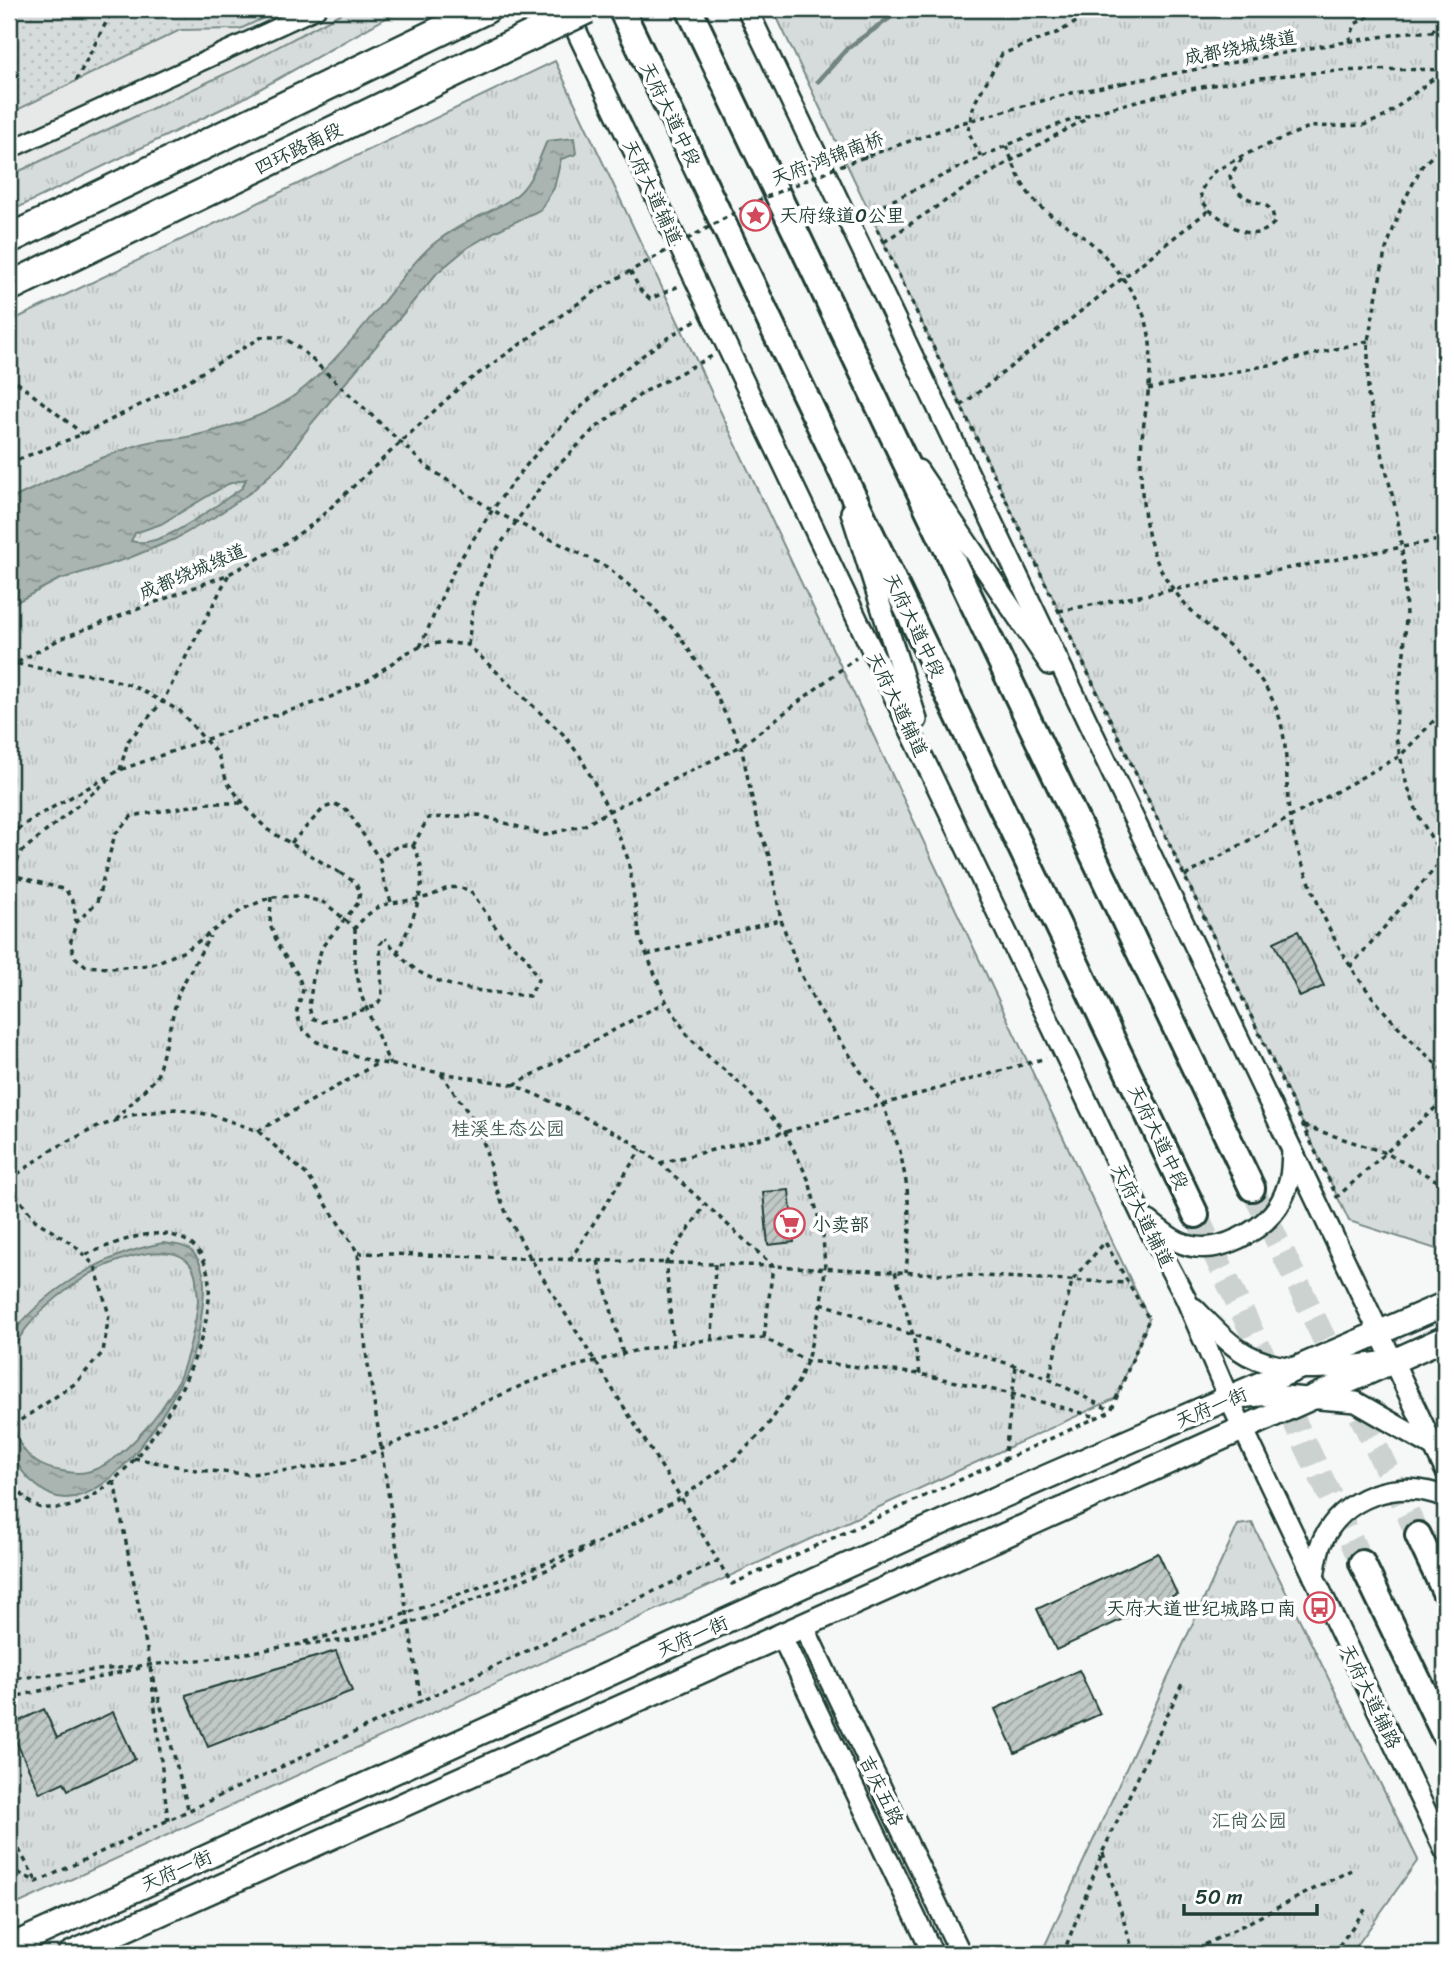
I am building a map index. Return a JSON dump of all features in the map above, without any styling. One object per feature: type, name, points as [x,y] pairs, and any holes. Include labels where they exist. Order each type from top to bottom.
[{"type":"highway","name":"四环路南段","points":[[9,287],[587,9]]},
{"type":"highway","points":[[9,239],[477,13]]},
{"type":"main road","points":[[613,9],[633,36]]},
{"type":"main road","points":[[621,9],[633,36]]},
{"type":"main road","points":[[690,9],[1252,1188]]},
{"type":"main road","name":"天府大道中段","points":[[633,36],[1196,1215]]},
{"type":"main road","name":"天府一街","points":[[9,1947],[945,1521],[1445,1304]]},
{"type":"main road","name":"天府一街","points":[[71,1954],[1445,1338]]},
{"type":"main road","points":[[1418,1535],[1445,1592]]},
{"type":"main road","points":[[1362,1563],[1445,1736]]},
{"type":"street","points":[[9,150],[317,9]]},
{"type":"street","name":"天府大道辅道","points":[[566,9],[1142,1216],[1186,1299],[1243,1428]]},
{"type":"street","points":[[747,9],[1445,1470]]},
{"type":"street","points":[[888,425],[1088,722]]},
{"type":"street","points":[[832,451],[938,789]]},
{"type":"street","points":[[1142,1216],[1172,1239],[1196,1248],[1222,1245],[1249,1233],[1273,1213],[1290,1181],[1292,1149]]},
{"type":"street","points":[[1186,1299],[1238,1349],[1259,1360],[1297,1369],[1393,1361]]},
{"type":"street","points":[[1229,1399],[1271,1395],[1356,1402],[1434,1447]]},
{"type":"street","name":"天府大道辅路","points":[[1243,1428],[1445,1851]]},
{"type":"street","points":[[1314,1577],[1320,1547],[1330,1527],[1347,1509],[1365,1498],[1390,1490],[1411,1488],[1445,1497]]},
{"type":"street","name":"吉庆五路","points":[[803,1625],[961,1954]]},
{"type":"street","name":"吉庆五路","points":[[781,1635],[933,1954]]},
{"type":"path","points":[[76,81],[113,9]]},
{"type":"path","points":[[981,158],[968,131],[974,104],[1002,54],[1059,32],[1099,9]]},
{"type":"path","points":[[1349,42],[1355,24],[1382,9]]},
{"type":"path","points":[[1432,32],[1445,13]]},
{"type":"path","name":"成都绕城绿道","points":[[1123,83],[1411,32],[1445,32]]},
{"type":"path","points":[[1445,70],[1324,72],[1247,80],[1125,104],[1062,124],[1006,146],[869,212],[1337,1197],[1445,1099]]},
{"type":"path","points":[[1244,155],[1230,176],[1234,186],[1242,195],[1270,208],[1274,214],[1274,223],[1266,231],[1254,235],[1242,232],[1209,210],[1203,202],[1200,192],[1212,173],[1244,155],[1309,127],[1364,125],[1384,117],[1445,70]]},
{"type":"path","name":"天府·鸿锦南桥","points":[[461,386],[561,314],[630,271],[750,204],[830,170],[961,123],[1071,93],[1123,83]]},
{"type":"path","points":[[884,242],[951,195],[1097,113]]},
{"type":"path","points":[[1350,967],[1444,860],[1419,817],[1406,782],[1396,738],[1397,699],[1406,616],[1402,548],[1397,514],[1368,395],[1368,341],[1385,251],[1402,205],[1422,166],[1445,143]]},
{"type":"path","points":[[1006,146],[1029,194],[1052,217],[1082,236],[1103,254],[1132,294],[1147,325],[1150,358],[1141,472],[1153,551],[1173,591],[1202,623],[1236,650],[1260,677],[1274,703],[1287,760],[1290,817],[1298,853],[1334,941],[1358,980],[1391,1020],[1445,1072]]},
{"type":"path","points":[[828,151],[856,151],[866,158]]},
{"type":"path","points":[[961,406],[1209,210]]},
{"type":"path","points":[[630,271],[641,291],[650,299],[684,284]]},
{"type":"path","points":[[420,647],[456,566],[492,510],[537,452],[588,400],[681,329]]},
{"type":"path","points":[[9,463],[83,434],[189,380],[262,337],[283,337],[303,351],[348,396],[426,466],[492,510],[607,567],[645,599],[678,634],[707,677],[741,746],[757,822],[769,856],[781,920],[799,971],[819,1009],[883,1104],[900,1151],[907,1187],[910,1228],[906,1272]]},
{"type":"path","points":[[1148,389],[1274,364],[1368,341]]},
{"type":"path","points":[[468,645],[474,600],[493,555],[548,476],[593,430],[643,392],[698,363]]},
{"type":"path","points":[[9,376],[83,434]]},
{"type":"path","name":"成都绕城绿道","points":[[11,665],[60,639],[229,574],[278,548],[313,524],[461,386]]},
{"type":"path","points":[[1059,611],[1445,539]]},
{"type":"path","points":[[229,574],[163,701],[128,741],[120,770],[21,852],[10,876],[66,890],[74,904],[76,923],[70,944],[75,957],[86,966],[110,968],[150,965],[185,951],[243,909],[271,897],[300,896],[325,903],[355,928]]},
{"type":"path","points":[[9,835],[37,816],[120,770],[324,700],[368,680],[406,653],[420,647],[443,642],[468,645],[562,734],[580,756],[609,811],[628,859],[640,938],[666,1001],[688,1036],[743,1086],[785,1132],[809,1181],[823,1235],[825,1270],[821,1303],[807,1361],[798,1382],[765,1429],[733,1461],[681,1498],[537,1574],[479,1600],[410,1624],[349,1640],[293,1645],[218,1658],[9,1679]]},
{"type":"path","points":[[9,659],[11,665],[96,675],[131,685],[180,711],[218,755],[227,782],[268,830],[355,882],[360,892],[359,903],[321,947],[309,1007],[312,1018],[323,1022],[376,1006],[382,997],[380,943],[386,938],[397,953],[420,973],[462,988],[529,996],[538,981],[527,958],[501,935],[470,890],[452,886],[425,898],[384,903],[366,915],[355,928],[355,963],[361,995],[390,1065]]},
{"type":"path","points":[[413,846],[428,818],[480,815],[545,835],[585,825],[741,746],[842,668]]},
{"type":"path","points":[[1185,876],[1400,756],[1445,709]]},
{"type":"path","points":[[76,923],[97,902],[115,834],[132,816],[209,803],[243,803]]},
{"type":"path","points":[[291,843],[324,808],[335,804],[347,810],[380,860],[391,902]]},
{"type":"path","points":[[380,860],[403,843],[413,846],[420,857],[422,871],[417,910],[397,953]]},
{"type":"path","points":[[271,897],[270,926],[280,949],[298,975],[303,990],[296,1014],[303,1029],[317,1042],[378,1063],[514,1085],[570,1110],[641,1149],[660,1163],[773,1266]]},
{"type":"path","points":[[647,955],[781,920]]},
{"type":"path","points":[[114,1122],[157,1077],[178,991],[212,933]]},
{"type":"path","points":[[514,1085],[666,1001]]},
{"type":"path","points":[[258,1131],[378,1063]]},
{"type":"path","points":[[660,1163],[785,1132],[1028,1063]]},
{"type":"path","points":[[441,1074],[470,1115],[484,1144],[507,1216],[531,1259],[732,1584],[1111,1411],[1149,1319],[1105,1242],[1072,1281],[1049,1379]]},
{"type":"path","points":[[9,1180],[52,1149],[95,1128],[132,1115],[175,1110],[212,1115],[258,1131],[308,1176],[358,1254],[366,1352],[422,1702]]},
{"type":"path","points":[[1304,1126],[1386,1153],[1445,1185]]},
{"type":"path","points":[[570,1260],[641,1149]]},
{"type":"path","points":[[9,1186],[35,1220],[75,1246],[95,1266],[109,1315],[103,1352],[76,1383],[9,1428]]},
{"type":"path","points":[[673,1345],[666,1263],[705,1205]]},
{"type":"path","points":[[9,1477],[21,1495],[40,1508],[66,1509],[92,1499],[114,1481],[151,1438],[182,1390],[198,1352],[207,1312],[209,1284],[205,1261],[192,1244],[170,1235],[141,1236],[84,1255]]},
{"type":"path","points":[[358,1254],[773,1266],[1128,1283]]},
{"type":"path","points":[[598,1261],[623,1354]]},
{"type":"path","points":[[712,1340],[715,1264]]},
{"type":"path","points":[[764,1338],[773,1266]]},
{"type":"path","points":[[895,1272],[913,1335],[920,1374]]},
{"type":"path","points":[[821,1303],[913,1335],[1016,1366],[1049,1379],[1111,1411]]},
{"type":"path","points":[[134,1458],[196,1470],[249,1474],[302,1469],[345,1461],[382,1449],[527,1383],[569,1368],[623,1354],[712,1340],[764,1338],[807,1361],[920,1374],[1099,1417]]},
{"type":"path","points":[[1004,1462],[1016,1366]]},
{"type":"path","points":[[114,1481],[149,1665],[168,1821]]},
{"type":"path","points":[[293,1645],[408,1612],[544,1564],[616,1534]]},
{"type":"path","points":[[37,1882],[718,1561]]},
{"type":"path","points":[[9,1698],[149,1665]]},
{"type":"path","points":[[149,1665],[189,1812]]},
{"type":"path","points":[[1063,1954],[1103,1851],[1182,1684]]},
{"type":"path","points":[[9,1832],[37,1882]]},
{"type":"path","points":[[1103,1851],[1134,1954]]},
{"type":"path","points":[[1187,1954],[1351,1870]]},
{"type":"path","points":[[9,1876],[17,1872],[37,1882]]},
{"type":"path","points":[[1333,1954],[1367,1907]]},
{"type":"shaded area","points":[[9,9],[402,9],[242,99],[9,212]]},
{"type":"green space","points":[[9,9],[283,9],[240,29],[180,30],[9,114]]},
{"type":"green space","points":[[349,9],[402,9],[242,99],[9,212],[9,176],[242,66]]},
{"type":"green space","points":[[773,9],[1445,9],[1445,1247],[1439,1250],[1349,1221]]},
{"type":"green space","name":"桂溪生态公园","points":[[555,61],[1149,1319],[1116,1398],[9,1908],[9,322]]},
{"type":"green space","name":"汇尚公园","points":[[1252,1523],[1418,1860],[1351,1954],[1041,1954],[1238,1525]]},
{"type":"water","points":[[574,138],[576,154],[561,159],[554,188],[540,210],[467,248],[437,273],[311,424],[283,463],[251,492],[173,540],[129,558],[58,580],[9,606],[9,500],[127,449],[225,428],[284,403],[339,354],[430,247],[520,192],[533,174],[547,141]],"holes":[[[246,479],[242,488],[172,533],[143,542],[131,541],[135,533],[161,524],[228,484]]]},
{"type":"water","points":[[163,1243],[189,1249],[199,1260],[203,1274],[204,1296],[200,1327],[186,1370],[161,1417],[126,1463],[86,1494],[65,1498],[49,1494],[28,1478],[16,1462],[11,1444],[9,1414],[20,1444],[32,1459],[40,1464],[78,1473],[107,1463],[149,1425],[177,1383],[196,1319],[196,1279],[190,1264],[180,1256],[165,1252],[131,1257],[99,1269],[63,1292],[40,1312],[21,1334],[9,1360],[9,1338],[40,1304],[77,1276],[119,1256]]},
{"type":"building","points":[[1298,931],[1324,986],[1300,997],[1274,942]]},
{"type":"building","points":[[789,1190],[794,1242],[768,1245],[763,1192]]},
{"type":"building","points":[[1158,1553],[1177,1594],[1056,1650],[1037,1609]]},
{"type":"building","points":[[336,1651],[352,1691],[208,1747],[186,1695]]},
{"type":"building","points":[[1079,1670],[1100,1714],[1015,1753],[995,1709]]},
{"type":"building","points":[[44,1709],[57,1738],[113,1712],[135,1759],[68,1790],[64,1782],[40,1793],[9,1726]]},
{"type":"waterway","points":[[818,81],[848,48],[902,9]]},
{"type":"tunnel","points":[[1252,1188],[1418,1535]]},
{"type":"tunnel","points":[[1196,1215],[1362,1563]]},
{"type":"place","name":"天府绿道0公里","points":[[756,215]]},
{"type":"place","name":"小卖部","points":[[789,1224]]},
{"type":"place","name":"天府大道世纪城路口南","points":[[1319,1608]]}]
